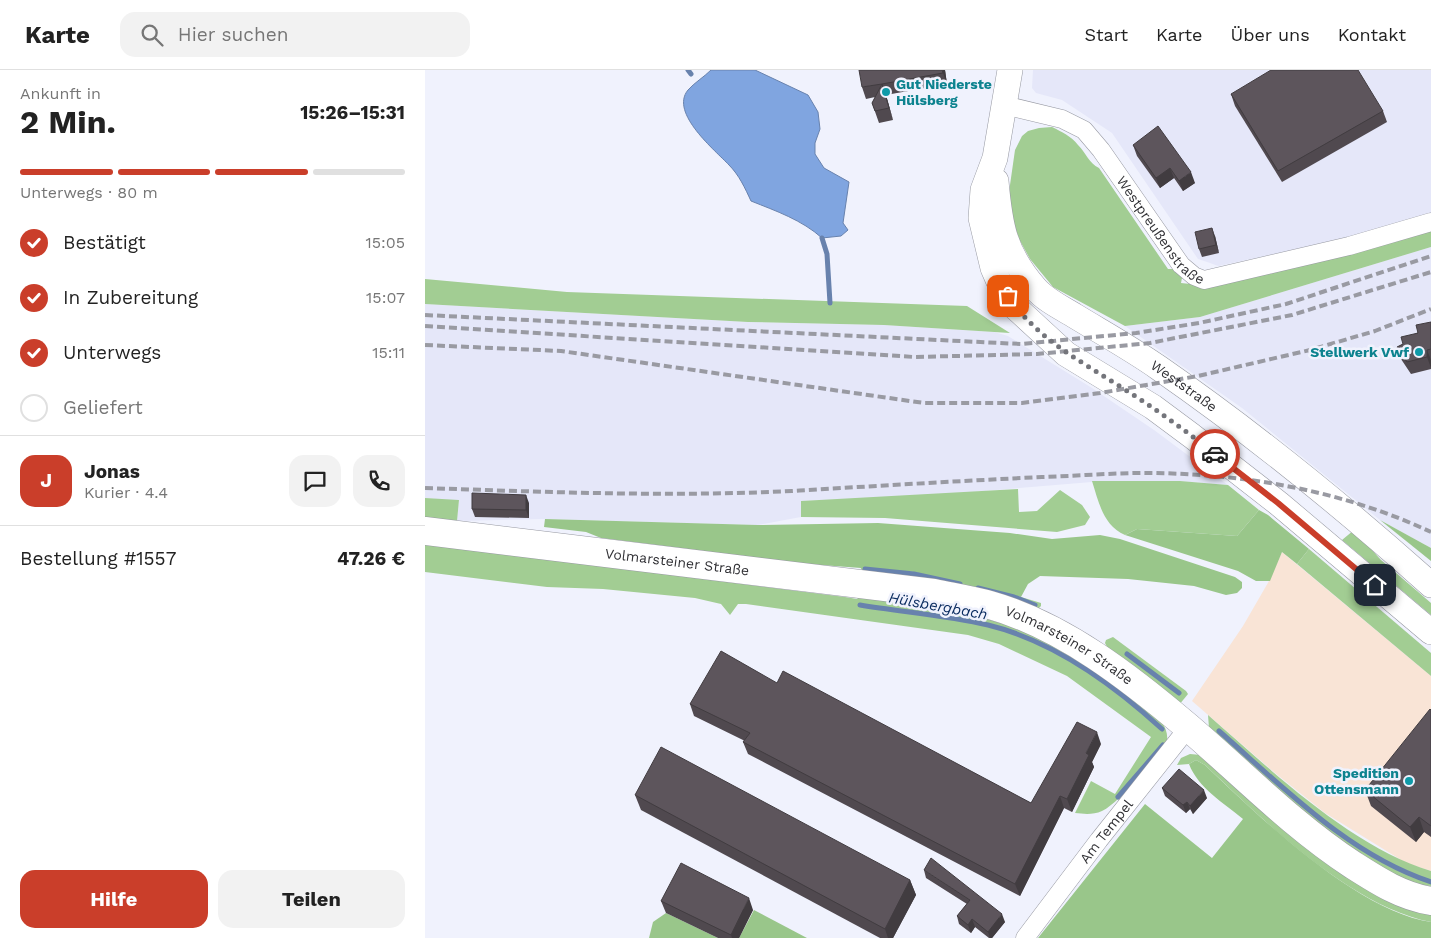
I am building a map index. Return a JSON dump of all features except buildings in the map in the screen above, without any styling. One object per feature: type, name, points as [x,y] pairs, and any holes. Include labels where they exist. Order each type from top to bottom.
[{"type":"main road","name":"Volmarsteiner Straße","points":[[425,531],[934,594],[990,605],[1063,637],[1135,684],[1188,728],[1275,806],[1316,839],[1380,882],[1408,896],[1431,901]]},
{"type":"street","name":"Weststraße","points":[[1010,70],[995,158],[983,190],[983,228],[993,268],[1000,284],[1016,308],[1066,354],[1153,407],[1223,460],[1278,503],[1431,632]]},
{"type":"street","name":"Westpreußenstraße","points":[[1004,105],[1062,119],[1084,130],[1101,150],[1181,265],[1194,276],[1204,280],[1349,246],[1431,222]]},
{"type":"street","name":"Weststraße","points":[[995,158],[999,213],[1005,244],[1021,270],[1037,290],[1059,307],[1158,367],[1240,427],[1363,524],[1431,585]]},
{"type":"street","name":"Am Tempel","points":[[1025,938],[1099,840],[1188,728]]},
{"type":"shaded area","points":[[1033,70],[1431,70],[1431,218],[1378,235],[1218,266],[1198,259],[1112,133],[1062,100],[1036,93],[1032,88]]},
{"type":"shaded area","points":[[1431,247],[1431,548],[1380,520],[1242,408],[1125,326],[1200,317]]},
{"type":"shaded area","points":[[425,304],[748,322],[884,325],[994,332],[1008,336],[1092,388],[1154,430],[1228,485],[1179,481],[1104,481],[924,496],[801,501],[801,517],[758,525],[545,519],[457,521],[459,501],[425,498]]},
{"type":"shaded area","points":[[1282,552],[1431,676],[1431,871],[1406,863],[1325,813],[1275,773],[1192,701],[1243,626],[1269,581]]},
{"type":"green space","points":[[1052,127],[1072,139],[1099,168],[1168,269],[1173,269],[1182,278],[1181,283],[1200,285],[1431,227],[1431,247],[1200,317],[1125,326],[1053,287],[1030,259],[1019,239],[1011,214],[1009,192],[1015,150],[1022,136],[1028,131]]},
{"type":"green space","points":[[425,279],[567,292],[967,306],[1010,333],[884,325],[748,322],[425,304]]},
{"type":"green space","points":[[1092,481],[1180,481],[1228,485],[1259,510],[1237,536],[1137,529],[1125,535],[1118,531],[1107,519]]},
{"type":"green space","points":[[1018,489],[1019,512],[1037,511],[1060,490],[1082,505],[1090,517],[1085,525],[1057,532],[885,518],[801,517],[801,501]]},
{"type":"green space","points":[[425,498],[459,500],[457,521],[425,518]]},
{"type":"green space","points":[[1259,510],[1268,515],[1309,549],[1297,564],[1282,552],[1270,581],[1256,581],[1238,571],[1125,535],[1137,529],[1237,536]]},
{"type":"green space","points":[[545,519],[758,525],[878,523],[1010,533],[1052,539],[1100,535],[1120,539],[1235,577],[1242,582],[1242,588],[1237,593],[1226,595],[1194,586],[1128,579],[1040,576],[1028,584],[1021,597],[914,572],[808,564],[601,538],[586,532],[544,527]]},
{"type":"green space","points":[[1380,520],[1431,548],[1431,561]]},
{"type":"green space","points":[[1354,530],[1381,560],[1431,603],[1431,615],[1342,540]]},
{"type":"green space","points":[[425,544],[857,599],[860,596],[951,610],[980,617],[1008,625],[1035,636],[1091,665],[1162,722],[1167,733],[1167,741],[1147,770],[1117,800],[1102,811],[1085,814],[1075,813],[1091,781],[1115,794],[1151,737],[1067,676],[999,644],[968,635],[746,604],[738,604],[730,615],[721,604],[695,598],[603,589],[547,587],[425,572]]},
{"type":"green space","points":[[1309,549],[1431,653],[1431,676],[1297,564]]},
{"type":"green space","points":[[860,567],[906,572],[974,585],[1019,596],[1041,603],[1041,606],[1038,609],[863,572]]},
{"type":"green space","points":[[1113,637],[1186,691],[1188,694],[1179,705],[1108,649],[1105,643],[1106,640]]},
{"type":"green space","points":[[1208,715],[1285,782],[1341,825],[1371,844],[1431,871],[1431,886],[1408,884],[1330,836],[1209,728]]},
{"type":"green space","points":[[1190,754],[1201,755],[1385,898],[1413,911],[1431,914],[1431,922],[1400,913],[1370,899],[1339,880],[1281,835],[1205,765],[1196,760],[1189,764],[1177,765],[1181,758]]},
{"type":"green space","points":[[1196,760],[1205,765],[1252,810],[1311,859],[1341,881],[1372,900],[1403,914],[1431,922],[1431,938],[1038,938],[1145,804],[1212,858],[1243,819],[1205,788],[1193,773],[1189,764]]},
{"type":"green space","points":[[754,910],[807,938],[739,938]]},
{"type":"green space","points":[[666,913],[718,938],[649,938],[653,922]]},
{"type":"water","points":[[711,70],[755,70],[808,95],[818,112],[820,129],[815,143],[815,154],[824,168],[849,182],[843,223],[848,230],[841,236],[822,238],[797,221],[751,201],[736,173],[697,131],[689,120],[685,109],[684,99],[688,90]]},
{"type":"waterway","name":"Hülsbergbach","points":[[688,70],[691,74]]},
{"type":"waterway","name":"Hülsbergbach","points":[[822,238],[827,254],[830,303]]},
{"type":"waterway","points":[[865,569],[914,574],[960,584]]},
{"type":"waterway","points":[[978,588],[1014,597],[1035,605]]},
{"type":"waterway","name":"Hülsbergbach","points":[[860,605],[940,616],[988,625],[1012,632],[1059,653],[1081,666],[1123,696],[1162,729]]},
{"type":"waterway","points":[[1127,654],[1179,693]]},
{"type":"waterway","points":[[1219,731],[1293,796],[1345,837],[1372,855],[1401,870],[1431,882]]},
{"type":"waterway","name":"Hülsbergbach","points":[[1118,797],[1163,745]]},
{"type":"railway","points":[[425,315],[1021,344],[1136,333],[1199,323],[1286,304],[1431,256]]},
{"type":"railway","points":[[425,326],[914,357],[1037,354],[1150,343],[1292,315],[1431,272]]},
{"type":"railway","points":[[425,345],[561,351],[924,403],[1022,403],[1100,393],[1198,376],[1310,350],[1375,331],[1431,309]]},
{"type":"railway","points":[[425,488],[700,494],[792,491],[1106,474],[1181,474],[1218,476],[1254,481],[1326,495],[1397,517],[1431,532]]},
{"type":"way so far","points":[[1008,296],[1016,308],[1066,354],[1153,407],[1215,454]]},
{"type":"place","name":"Gut Niederste Hülsberg","points":[[886,92]]},
{"type":"place","name":"Stellwerk Vwf","points":[[1419,352]]},
{"type":"place","name":"Spedition Ottensmann","points":[[1409,781]]},
{"type":"route","points":[[1215,454],[1278,503],[1375,585]]}]
